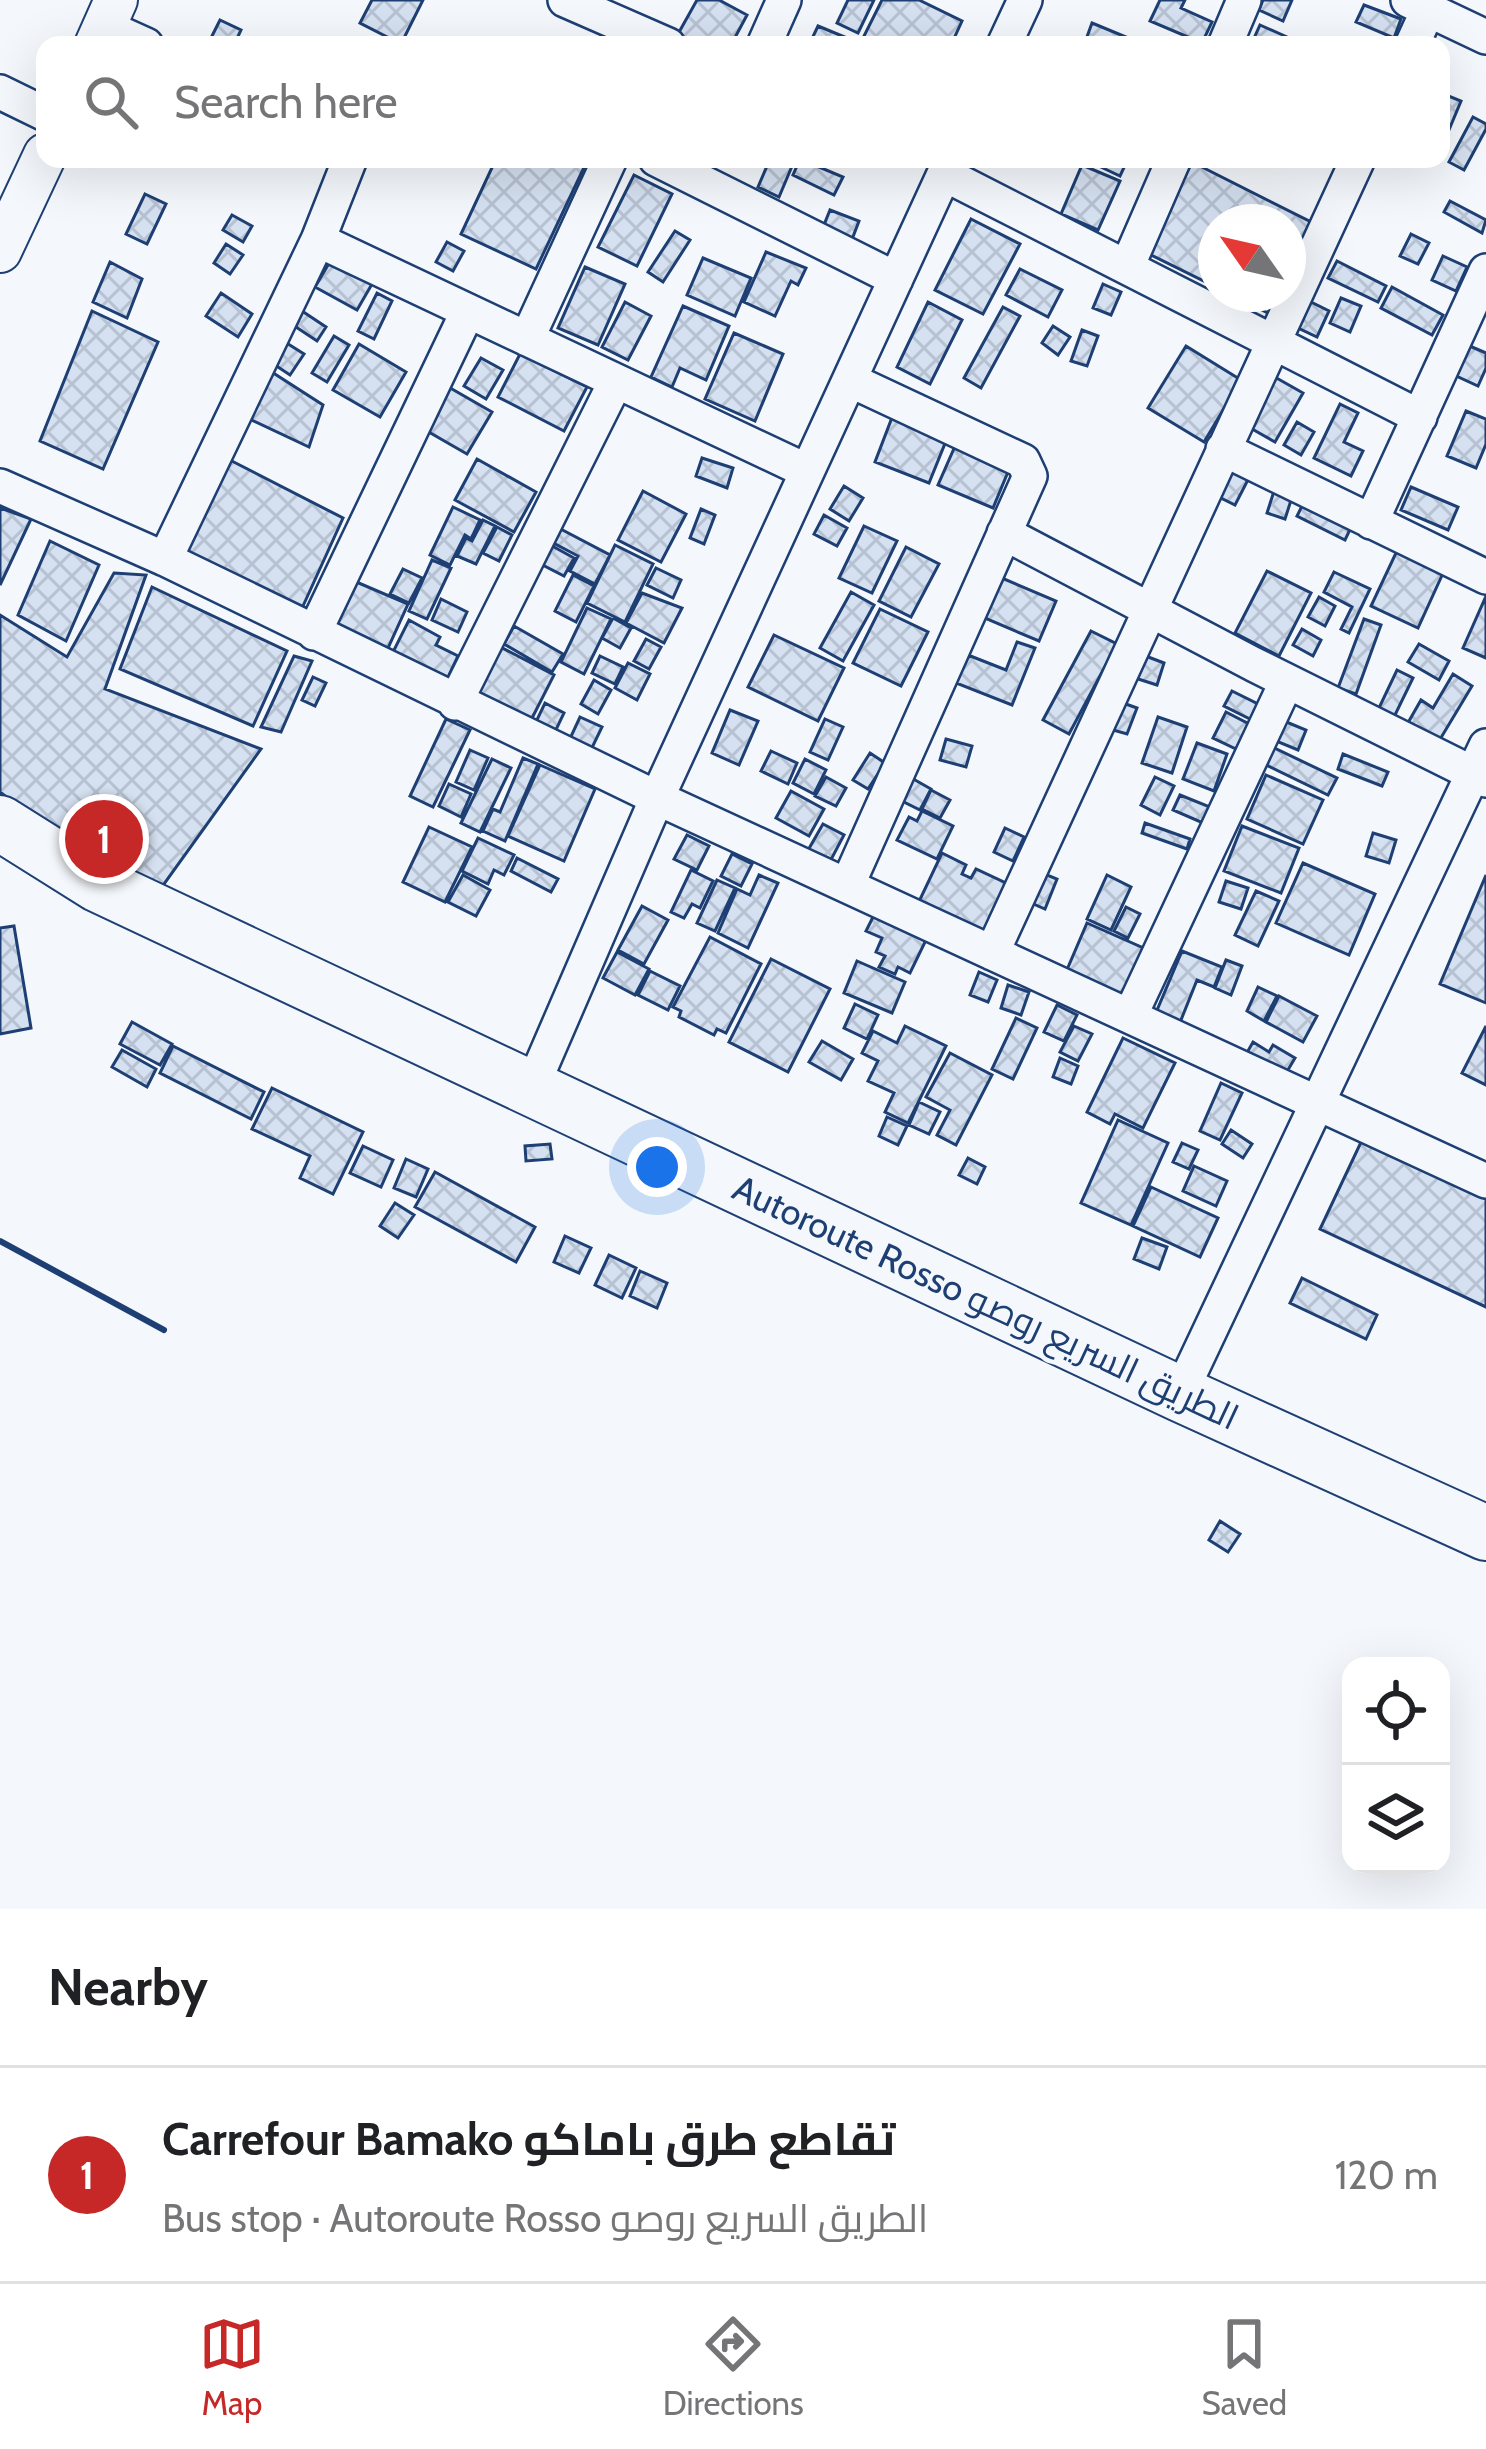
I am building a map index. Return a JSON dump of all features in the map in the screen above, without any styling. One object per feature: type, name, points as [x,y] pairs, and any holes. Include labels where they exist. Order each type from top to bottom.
[{"type":"highway","name":"Autoroute Rosso الطريق السريع روصو","points":[[0,823],[97,884],[1180,1394],[1486,1533]]},
{"type":"highway","name":"Autoroute Rosso الطريق السريع روصو","points":[[0,864],[97,884]]},
{"type":"street","points":[[565,0],[600,8],[651,36]]},
{"type":"street","points":[[768,36],[784,0]]},
{"type":"street","points":[[1008,36],[1025,0]]},
{"type":"street","points":[[1229,36],[1244,0]]},
{"type":"street","points":[[1413,36],[1418,5],[1486,37]]},
{"type":"street","points":[[0,92],[36,109]]},
{"type":"street","points":[[0,251],[39,168]]},
{"type":"street","points":[[165,559],[318,240],[346,168]]},
{"type":"street","points":[[527,339],[606,168]]},
{"type":"street","points":[[532,1088],[657,798],[948,168]]},
{"type":"street","points":[[950,168],[1127,267],[1420,417]]},
{"type":"street","points":[[1127,267],[1170,168]]},
{"type":"street","points":[[992,952],[1354,168]]},
{"type":"street","points":[[707,170],[896,279]]},
{"type":"street","points":[[318,240],[807,471]]},
{"type":"street","points":[[1371,522],[1486,271]]},
{"type":"street","points":[[314,633],[469,311]]},
{"type":"street","points":[[455,703],[616,380]]},
{"type":"street","points":[[847,886],[1030,476],[1023,461],[852,381]]},
{"type":"street","points":[[1223,449],[1486,577]]},
{"type":"street","points":[[0,486],[165,559],[657,798],[1486,1181]]},
{"type":"street","points":[[1004,533],[1287,681],[1482,767],[1180,1394]]},
{"type":"street","points":[[1130,1016],[1287,681]]},
{"type":"building","points":[[372,0],[423,0],[405,36],[385,36],[360,23]]},
{"type":"building","points":[[697,0],[719,0],[747,15],[736,36],[678,34]]},
{"type":"building","points":[[848,0],[874,0],[858,33],[837,23]]},
{"type":"building","points":[[882,0],[919,0],[962,21],[955,36],[864,36]]},
{"type":"building","points":[[1160,0],[1185,0],[1181,8],[1212,22],[1205,36],[1185,36],[1150,21]]},
{"type":"building","points":[[1263,0],[1292,0],[1283,21],[1259,10]]},
{"type":"building","points":[[1364,5],[1401,19],[1395,36],[1356,22]]},
{"type":"building","points":[[220,20],[241,30],[238,36],[212,36]]},
{"type":"building","points":[[1092,23],[1124,36],[1087,36]]},
{"type":"building","points":[[1260,25],[1285,36],[1255,36]]},
{"type":"building","points":[[818,26],[842,36],[813,36]]},
{"type":"building","points":[[1450,97],[1461,101],[1450,127]]},
{"type":"building","points":[[1473,117],[1486,124],[1464,170],[1450,160]]},
{"type":"building","points":[[492,168],[584,168],[536,269],[461,234]]},
{"type":"building","points":[[766,168],[791,168],[779,197],[758,187]]},
{"type":"building","points":[[796,168],[822,168],[843,177],[834,195],[793,175]]},
{"type":"building","points":[[1081,168],[1120,181],[1098,230],[1061,214]]},
{"type":"building","points":[[1189,168],[1204,168],[1275,204],[1198,204],[1198,278],[1147,253]]},
{"type":"building","points":[[634,175],[672,194],[637,266],[598,247]]},
{"type":"building","points":[[145,194],[166,204],[147,244],[126,234]]},
{"type":"building","points":[[1450,201],[1486,220],[1482,233],[1444,212]]},
{"type":"building","points":[[830,210],[859,221],[851,242],[822,230]]},
{"type":"building","points":[[232,215],[252,226],[243,242],[223,230]]},
{"type":"building","points":[[971,219],[1020,244],[983,314],[935,290]]},
{"type":"building","points":[[1306,219],[1319,226],[1306,252]]},
{"type":"building","points":[[675,231],[690,240],[663,282],[648,272]]},
{"type":"building","points":[[1411,234],[1429,243],[1418,264],[1400,256]]},
{"type":"building","points":[[447,242],[464,251],[453,271],[436,262]]},
{"type":"building","points":[[226,244],[243,255],[230,274],[214,263]]},
{"type":"building","points":[[766,252],[806,268],[798,285],[791,281],[775,316],[744,302]]},
{"type":"building","points":[[1443,256],[1467,267],[1456,291],[1432,280]]},
{"type":"building","points":[[703,258],[751,278],[735,316],[687,295]]},
{"type":"building","points":[[331,260],[372,284],[357,310],[315,287]]},
{"type":"building","points":[[1337,261],[1386,286],[1378,302],[1328,278]]},
{"type":"building","points":[[110,262],[142,279],[127,318],[93,302]]},
{"type":"building","points":[[585,267],[625,284],[598,345],[558,328]]},
{"type":"building","points":[[1020,269],[1062,290],[1048,317],[1006,295]]},
{"type":"building","points":[[1103,284],[1121,292],[1111,315],[1093,308]]},
{"type":"building","points":[[1392,287],[1443,315],[1432,335],[1381,308]]},
{"type":"building","points":[[221,293],[252,314],[238,337],[206,316]]},
{"type":"building","points":[[377,293],[392,301],[374,339],[358,331]]},
{"type":"building","points":[[1341,298],[1361,306],[1350,332],[1330,323]]},
{"type":"building","points":[[1309,301],[1329,311],[1317,337],[1296,327]]},
{"type":"building","points":[[625,302],[651,316],[628,360],[602,347]]},
{"type":"building","points":[[928,302],[962,320],[930,384],[897,367]]},
{"type":"building","points":[[683,306],[729,326],[706,380],[680,368],[672,387],[651,377]]},
{"type":"building","points":[[1003,307],[1020,316],[981,388],[964,378]]},
{"type":"building","points":[[299,309],[326,327],[317,341],[290,323]]},
{"type":"building","points":[[92,311],[158,342],[103,469],[40,441]]},
{"type":"building","points":[[1053,326],[1070,337],[1058,355],[1042,343]]},
{"type":"building","points":[[1082,330],[1098,336],[1087,366],[1071,361]]},
{"type":"building","points":[[734,333],[783,354],[755,421],[705,399]]},
{"type":"building","points":[[334,336],[349,345],[327,382],[312,373]]},
{"type":"building","points":[[285,342],[304,354],[290,375],[272,363]]},
{"type":"building","points":[[359,344],[406,372],[380,417],[333,390]]},
{"type":"building","points":[[1465,344],[1486,353],[1478,386],[1452,374]]},
{"type":"building","points":[[1186,346],[1241,380],[1204,442],[1148,408]]},
{"type":"building","points":[[520,354],[587,387],[564,431],[498,397]]},
{"type":"building","points":[[481,358],[503,370],[486,399],[464,386]]},
{"type":"building","points":[[264,367],[323,405],[309,447],[241,415]]},
{"type":"building","points":[[1273,376],[1303,393],[1275,442],[1245,425]]},
{"type":"building","points":[[445,385],[492,412],[467,454],[420,427]]},
{"type":"building","points":[[1340,404],[1358,413],[1344,442],[1363,451],[1351,476],[1314,458]]},
{"type":"building","points":[[1466,411],[1486,419],[1486,444],[1476,468],[1447,456]]},
{"type":"building","points":[[893,415],[948,436],[929,483],[875,462]]},
{"type":"building","points":[[1297,422],[1314,432],[1301,455],[1284,445]]},
{"type":"building","points":[[956,444],[1010,467],[993,508],[938,485]]},
{"type":"building","points":[[224,457],[343,518],[298,617],[179,551]]},
{"type":"building","points":[[702,458],[733,468],[727,488],[696,476]]},
{"type":"building","points":[[477,459],[536,492],[514,532],[455,500]]},
{"type":"building","points":[[1236,464],[1252,472],[1235,505],[1219,497]]},
{"type":"building","points":[[844,486],[863,498],[849,521],[830,509]]},
{"type":"building","points":[[1411,487],[1458,507],[1448,530],[1401,510]]},
{"type":"building","points":[[1275,488],[1293,494],[1285,519],[1267,513]]},
{"type":"building","points":[[643,491],[686,514],[661,562],[618,540]]},
{"type":"building","points":[[1308,494],[1356,517],[1345,540],[1297,516]]},
{"type":"building","points":[[453,507],[480,520],[471,539],[465,535],[450,565],[430,555]]},
{"type":"building","points":[[0,508],[31,519],[0,585]]},
{"type":"building","points":[[701,509],[715,515],[704,544],[690,538]]},
{"type":"building","points":[[824,515],[847,528],[837,546],[814,534]]},
{"type":"building","points":[[483,520],[495,526],[476,564],[457,556]]},
{"type":"building","points":[[553,525],[610,555],[595,584],[570,571],[578,556],[546,539]]},
{"type":"building","points":[[864,526],[897,541],[872,593],[839,578]]},
{"type":"building","points":[[497,527],[512,535],[499,561],[483,553]]},
{"type":"building","points":[[1403,538],[1449,560],[1418,628],[1371,606]]},
{"type":"building","points":[[50,541],[99,565],[66,641],[18,615]]},
{"type":"building","points":[[545,542],[574,558],[564,576],[535,561]]},
{"type":"building","points":[[615,545],[653,564],[625,622],[587,603]]},
{"type":"building","points":[[906,547],[939,564],[911,617],[879,601]]},
{"type":"building","points":[[432,560],[451,568],[427,619],[409,611]]},
{"type":"building","points":[[656,568],[681,580],[673,598],[647,585]]},
{"type":"building","points":[[403,569],[422,578],[409,603],[390,594]]},
{"type":"building","points":[[1267,571],[1311,593],[1279,656],[1235,633]]},
{"type":"building","points":[[1334,572],[1370,589],[1349,633],[1341,629],[1352,607],[1324,592]]},
{"type":"building","points":[[114,573],[146,575],[105,689],[261,749],[159,891],[0,792],[0,615],[67,657]]},
{"type":"building","points":[[573,575],[594,586],[576,622],[555,611]]},
{"type":"building","points":[[997,576],[1056,601],[1039,641],[980,616]]},
{"type":"building","points":[[347,578],[408,604],[383,659],[323,633]]},
{"type":"building","points":[[152,587],[287,651],[253,726],[120,669]]},
{"type":"building","points":[[851,592],[874,605],[843,661],[820,648]]},
{"type":"building","points":[[642,593],[682,608],[664,643],[626,623]]},
{"type":"building","points":[[1486,596],[1486,658],[1463,648]]},
{"type":"building","points":[[1319,597],[1335,606],[1325,626],[1308,617]]},
{"type":"building","points":[[441,599],[467,612],[458,632],[432,620]]},
{"type":"building","points":[[587,608],[611,619],[584,674],[561,662]]},
{"type":"building","points":[[880,609],[928,632],[901,686],[853,663]]},
{"type":"building","points":[[613,618],[631,628],[620,648],[602,638]]},
{"type":"building","points":[[1364,619],[1381,625],[1356,694],[1338,688]]},
{"type":"building","points":[[409,620],[440,637],[436,645],[458,656],[442,690],[388,662]]},
{"type":"building","points":[[514,626],[563,654],[552,672],[504,644]]},
{"type":"building","points":[[1302,629],[1321,640],[1313,656],[1293,645]]},
{"type":"building","points":[[1091,631],[1117,644],[1069,734],[1043,720]]},
{"type":"building","points":[[774,635],[844,668],[818,721],[748,687]]},
{"type":"building","points":[[646,639],[661,647],[649,669],[634,661]]},
{"type":"building","points":[[491,642],[554,675],[529,724],[463,698]]},
{"type":"building","points":[[1017,642],[1035,648],[1012,705],[956,683],[968,655],[1006,670]]},
{"type":"building","points":[[1419,644],[1449,661],[1439,680],[1408,662]]},
{"type":"building","points":[[1143,655],[1164,663],[1157,685],[1135,678]]},
{"type":"building","points":[[294,656],[312,661],[281,732],[261,727]]},
{"type":"building","points":[[600,656],[623,667],[615,684],[592,673]]},
{"type":"building","points":[[628,663],[650,674],[637,700],[615,688]]},
{"type":"building","points":[[1397,670],[1413,678],[1394,717],[1378,710]]},
{"type":"building","points":[[1453,674],[1472,686],[1436,746],[1405,728],[1421,700],[1433,708]]},
{"type":"building","points":[[313,677],[326,683],[315,706],[302,700]]},
{"type":"building","points":[[594,680],[611,690],[598,714],[581,704]]},
{"type":"building","points":[[1232,691],[1260,705],[1252,720],[1224,706]]},
{"type":"building","points":[[545,703],[564,713],[553,736],[534,726]]},
{"type":"building","points":[[1123,703],[1137,708],[1127,734],[1113,730]]},
{"type":"building","points":[[730,710],[758,721],[739,765],[712,753]]},
{"type":"building","points":[[1226,712],[1249,724],[1236,749],[1213,738]]},
{"type":"building","points":[[580,717],[602,727],[588,756],[567,745]]},
{"type":"building","points":[[1158,717],[1187,727],[1172,773],[1142,763]]},
{"type":"building","points":[[446,719],[470,730],[433,807],[410,796]]},
{"type":"building","points":[[825,719],[843,727],[828,760],[810,752]]},
{"type":"building","points":[[1284,721],[1306,730],[1298,750],[1276,741]]},
{"type":"building","points":[[946,739],[972,746],[966,767],[940,760]]},
{"type":"building","points":[[1197,743],[1227,754],[1214,791],[1183,779]]},
{"type":"building","points":[[1266,744],[1337,778],[1328,795],[1258,761]]},
{"type":"building","points":[[470,750],[488,758],[474,790],[456,782]]},
{"type":"building","points":[[771,751],[797,763],[788,784],[761,771]]},
{"type":"building","points":[[870,753],[885,763],[868,789],[853,780]]},
{"type":"building","points":[[1343,754],[1388,772],[1382,786],[1338,769]]},
{"type":"building","points":[[523,758],[538,764],[505,841],[483,831],[493,809],[500,812]]},
{"type":"building","points":[[492,759],[511,768],[480,832],[461,823]]},
{"type":"building","points":[[805,759],[826,770],[814,794],[793,783]]},
{"type":"building","points":[[540,765],[595,789],[564,861],[508,836]]},
{"type":"building","points":[[1266,775],[1323,800],[1303,844],[1247,819]]},
{"type":"building","points":[[908,776],[931,789],[920,810],[896,798]]},
{"type":"building","points":[[826,777],[846,788],[836,806],[815,796]]},
{"type":"building","points":[[1155,777],[1174,786],[1160,815],[1141,805]]},
{"type":"building","points":[[449,784],[471,794],[461,817],[439,806]]},
{"type":"building","points":[[931,790],[950,800],[940,818],[922,809]]},
{"type":"building","points":[[791,791],[824,809],[809,836],[776,818]]},
{"type":"building","points":[[1180,795],[1210,807],[1203,823],[1173,810]]},
{"type":"building","points":[[922,811],[953,826],[937,859],[897,840],[909,817],[917,821]]},
{"type":"building","points":[[1145,823],[1190,839],[1187,849],[1142,833]]},
{"type":"building","points":[[823,824],[844,835],[825,871],[803,859]]},
{"type":"building","points":[[1242,826],[1299,848],[1281,893],[1224,871]]},
{"type":"building","points":[[429,827],[472,847],[445,902],[403,882]]},
{"type":"building","points":[[1005,828],[1024,837],[1013,861],[994,852]]},
{"type":"building","points":[[1373,833],[1396,840],[1389,863],[1366,856]]},
{"type":"building","points":[[687,835],[709,846],[697,870],[674,859]]},
{"type":"building","points":[[478,838],[514,855],[504,875],[494,870],[488,884],[462,871]]},
{"type":"building","points":[[942,853],[966,865],[962,874],[971,878],[976,869],[1008,884],[980,942],[914,912]]},
{"type":"building","points":[[732,854],[752,864],[741,886],[721,876]]},
{"type":"building","points":[[517,858],[558,879],[551,892],[511,871]]},
{"type":"building","points":[[1303,863],[1375,894],[1349,955],[1276,923]]},
{"type":"building","points":[[691,870],[713,881],[700,908],[692,904],[684,918],[671,912]]},
{"type":"building","points":[[1042,873],[1057,879],[1045,909],[1029,902]]},
{"type":"building","points":[[463,875],[490,890],[476,916],[448,902]]},
{"type":"building","points":[[759,875],[778,883],[748,948],[718,933],[737,889],[750,895]]},
{"type":"building","points":[[1107,875],[1131,887],[1111,930],[1087,919]]},
{"type":"building","points":[[1486,875],[1486,1003],[1440,984]]},
{"type":"building","points":[[717,880],[735,888],[715,931],[697,923]]},
{"type":"building","points":[[1226,881],[1248,888],[1241,909],[1219,902]]},
{"type":"building","points":[[1256,891],[1279,901],[1258,946],[1235,935]]},
{"type":"building","points":[[642,906],[668,920],[644,964],[618,950]]},
{"type":"building","points":[[1126,907],[1140,914],[1128,938],[1114,931]]},
{"type":"building","points":[[875,913],[927,938],[910,973],[898,967],[895,974],[879,967],[885,956],[876,952],[882,938],[866,931]]},
{"type":"building","points":[[1087,923],[1148,950],[1124,1006],[1063,979]]},
{"type":"building","points":[[14,926],[31,1028],[0,1034],[0,928]]},
{"type":"building","points":[[710,937],[761,964],[726,1033],[717,1029],[714,1035],[679,1017],[681,1011],[673,1007]]},
{"type":"building","points":[[1182,951],[1222,967],[1214,987],[1197,980],[1179,1025],[1155,1015]]},
{"type":"building","points":[[617,952],[649,969],[635,995],[603,978]]},
{"type":"building","points":[[771,959],[830,989],[788,1072],[729,1042]]},
{"type":"building","points":[[1226,960],[1242,966],[1231,995],[1215,988]]},
{"type":"building","points":[[857,961],[905,982],[892,1013],[844,993]]},
{"type":"building","points":[[650,971],[680,986],[668,1010],[638,995]]},
{"type":"building","points":[[979,972],[997,980],[988,1002],[970,995]]},
{"type":"building","points":[[1008,985],[1029,992],[1021,1015],[1001,1008]]},
{"type":"building","points":[[1258,987],[1277,996],[1264,1021],[1247,1011]]},
{"type":"building","points":[[1279,996],[1317,1016],[1303,1042],[1266,1022]]},
{"type":"building","points":[[855,1004],[878,1015],[867,1039],[844,1028]]},
{"type":"building","points":[[1057,1005],[1077,1015],[1064,1041],[1044,1032]]},
{"type":"building","points":[[1016,1018],[1037,1028],[1013,1079],[992,1069]]},
{"type":"building","points":[[132,1022],[172,1044],[160,1065],[120,1044]]},
{"type":"building","points":[[905,1026],[946,1046],[908,1123],[885,1112],[894,1093],[868,1081],[878,1061],[862,1053],[873,1031],[897,1043]]},
{"type":"building","points":[[1074,1026],[1092,1034],[1078,1061],[1060,1052]]},
{"type":"building","points":[[1486,1026],[1486,1085],[1462,1073]]},
{"type":"building","points":[[1123,1038],[1175,1063],[1143,1128],[1115,1114],[1110,1124],[1087,1112]]},
{"type":"building","points":[[822,1041],[853,1059],[841,1080],[809,1062]]},
{"type":"building","points":[[1253,1042],[1269,1052],[1273,1045],[1295,1058],[1282,1080],[1244,1058]]},
{"type":"building","points":[[173,1046],[264,1092],[251,1119],[160,1073]]},
{"type":"building","points":[[122,1050],[156,1069],[147,1087],[112,1067]]},
{"type":"building","points":[[950,1053],[992,1075],[956,1145],[937,1135],[950,1110],[926,1097]]},
{"type":"building","points":[[1060,1058],[1078,1066],[1071,1084],[1053,1077]]},
{"type":"building","points":[[1221,1083],[1242,1093],[1220,1140],[1200,1131]]},
{"type":"building","points":[[272,1088],[363,1132],[333,1194],[300,1178],[310,1156],[252,1129]]},
{"type":"building","points":[[919,1102],[940,1112],[929,1134],[909,1125]]},
{"type":"building","points":[[887,1117],[907,1126],[898,1145],[879,1136]]},
{"type":"building","points":[[1118,1120],[1168,1143],[1131,1225],[1081,1203]]},
{"type":"building","points":[[1231,1130],[1252,1144],[1243,1158],[1222,1144]]},
{"type":"building","points":[[1362,1140],[1486,1199],[1486,1307],[1320,1229]]},
{"type":"building","points":[[1182,1143],[1198,1150],[1189,1169],[1173,1162]]},
{"type":"building","points":[[550,1144],[552,1159],[526,1161],[525,1146]]},
{"type":"building","points":[[363,1146],[393,1160],[381,1187],[350,1173]]},
{"type":"building","points":[[968,1158],[985,1167],[977,1184],[959,1175]]},
{"type":"building","points":[[406,1159],[428,1169],[416,1197],[394,1188]]},
{"type":"building","points":[[1194,1166],[1227,1181],[1216,1206],[1183,1191]]},
{"type":"building","points":[[435,1172],[535,1227],[516,1262],[415,1207]]},
{"type":"building","points":[[1151,1187],[1218,1218],[1200,1257],[1133,1226]]},
{"type":"building","points":[[395,1203],[414,1215],[398,1238],[380,1226]]},
{"type":"building","points":[[565,1236],[591,1248],[579,1273],[554,1262]]},
{"type":"building","points":[[1142,1238],[1167,1247],[1159,1269],[1134,1259]]},
{"type":"building","points":[[609,1255],[636,1268],[622,1298],[595,1285]]},
{"type":"building","points":[[640,1271],[667,1283],[657,1308],[630,1296]]},
{"type":"building","points":[[1302,1278],[1377,1315],[1366,1339],[1290,1303]]},
{"type":"building","points":[[1220,1521],[1240,1534],[1228,1552],[1209,1540]]},
{"type":"wall","points":[[0,1241],[164,1330]]},
{"type":"place","name":"Carrefour Bamako تقاطع طرق باماكو","points":[[104,839]]}]
